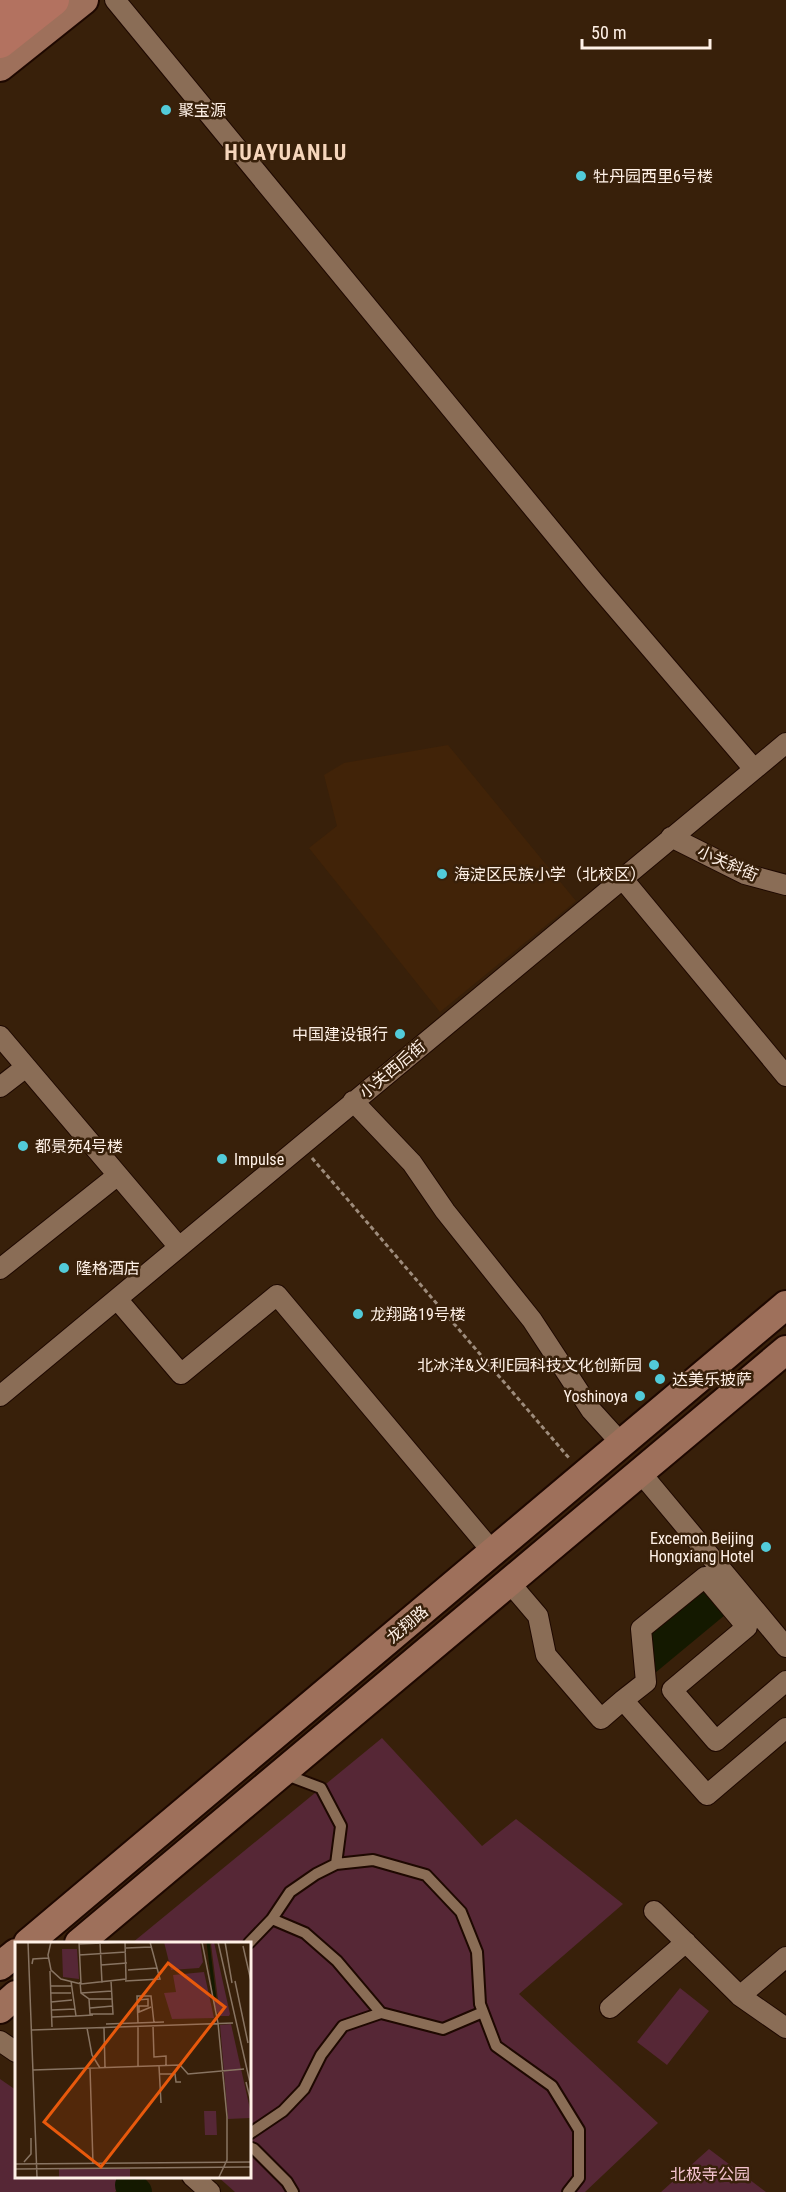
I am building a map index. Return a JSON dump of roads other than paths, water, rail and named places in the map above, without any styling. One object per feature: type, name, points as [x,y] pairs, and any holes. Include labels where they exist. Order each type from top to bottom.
[{"type":"main road","points":[[0,12],[15,0]]},
{"type":"main road","points":[[0,42],[53,0]]},
{"type":"street","points":[[0,67],[84,0]]},
{"type":"street","points":[[115,0],[594,582],[754,769]]},
{"type":"street","name":"小关西后街","points":[[0,1396],[786,743]]},
{"type":"street","name":"小关斜街","points":[[672,837],[745,874],[786,885]]},
{"type":"street","points":[[622,878],[786,1076]]},
{"type":"street","points":[[0,1036],[179,1247]]},
{"type":"street","points":[[0,1088],[26,1067]]},
{"type":"street","points":[[353,1101],[412,1163],[445,1210],[532,1320],[591,1410],[621,1443]]},
{"type":"street","points":[[0,1269],[118,1175]]},
{"type":"street","points":[[117,1299],[181,1374],[277,1295],[492,1551]]},
{"type":"street","name":"龙翔路","points":[[29,1942],[786,1305]]},
{"type":"street","name":"龙翔路","points":[[80,1942],[786,1350]]},
{"type":"street","points":[[640,1472],[706,1562],[786,1647]]},
{"type":"street","points":[[509,1582],[538,1616],[546,1655],[601,1719],[631,1699],[646,1682],[641,1629],[705,1577],[747,1627],[672,1690],[716,1741],[786,1681]]},
{"type":"street","points":[[631,1699],[707,1795],[786,1728]]},
{"type":"street","points":[[654,1911],[740,1996],[786,2028]]},
{"type":"street","points":[[609,2007],[686,1942]]},
{"type":"street","points":[[0,1966],[15,1954]]},
{"type":"street","points":[[740,1996],[786,1957]]},
{"type":"street","points":[[0,2009],[15,1996]]},
{"type":"street","points":[[0,2041],[15,2051]]},
{"type":"street","points":[[194,2177],[210,2192]]},
{"type":"lane","points":[[281,1773],[321,1788],[341,1826],[336,1864]]},
{"type":"lane","points":[[250,1942],[272,1919],[290,1892],[316,1874],[336,1864],[373,1860],[426,1875],[461,1912],[477,1952],[480,2004],[496,2046],[552,2086],[579,2130],[579,2178],[568,2192]]},
{"type":"lane","points":[[272,1919],[305,1933],[337,1961],[381,2013]]},
{"type":"lane","points":[[250,2133],[283,2111],[304,2089],[321,2055],[343,2026],[381,2013],[443,2029],[483,2012]]},
{"type":"lane","points":[[250,2147],[286,2182],[293,2192]]},
{"type":"waterway","points":[[130,2185],[137,2192]]},
{"type":"place","name":"聚宝源","points":[[166,110]]},
{"type":"place","name":"牡丹园西里6号楼","points":[[581,176]]},
{"type":"place","name":"海淀区民族小学（北校区）","points":[[442,874]]},
{"type":"place","name":"中国建设银行","points":[[400,1034]]},
{"type":"place","name":"都景苑4号楼","points":[[23,1146]]},
{"type":"place","name":"Impulse","points":[[222,1159]]},
{"type":"place","name":"隆格酒店","points":[[64,1268]]},
{"type":"place","name":"龙翔路19号楼","points":[[358,1314]]},
{"type":"place","name":"北冰洋&义利E园科技文化创新园","points":[[654,1365]]},
{"type":"place","name":"达美乐披萨","points":[[660,1379]]},
{"type":"place","name":"Yoshinoya","points":[[640,1396]]},
{"type":"place","name":"Excemon Beijing Hongxiang Hotel","points":[[766,1547]]},
{"type":"district","name":"HUAYUANLU","points":[[286,152]]},
{"type":"park label","name":"北极寺公园","points":[[710,2174]]}]
